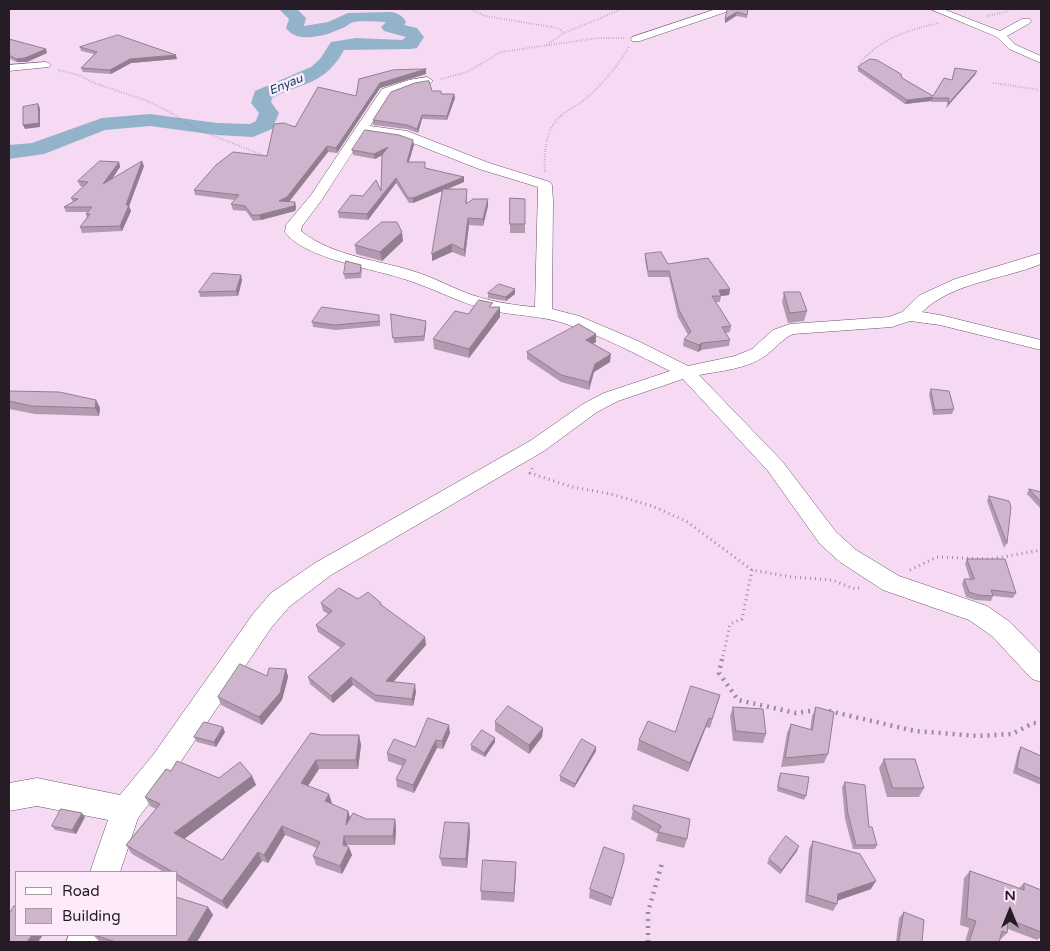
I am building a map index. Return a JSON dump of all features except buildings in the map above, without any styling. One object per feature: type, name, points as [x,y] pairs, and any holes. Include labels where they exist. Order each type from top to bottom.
[{"type":"street","points":[[636,39],[725,9]]},
{"type":"street","points":[[935,9],[1001,36],[1007,44],[1041,60]]},
{"type":"street","points":[[1001,36],[1026,21]]},
{"type":"street","points":[[9,68],[45,65]]},
{"type":"street","points":[[426,81],[414,82],[386,92],[316,198],[294,225],[293,232],[300,240],[325,251],[408,274],[460,297],[504,308],[527,312],[544,312],[573,320],[686,372],[775,466],[828,538],[861,566],[891,583],[978,613],[1001,629],[1041,671]]},
{"type":"street","points":[[360,129],[402,134],[484,166],[546,186],[545,251],[542,288],[544,312]]},
{"type":"street","points":[[908,316],[926,299],[961,283],[1024,265],[1041,258]]},
{"type":"street","points":[[105,871],[126,810],[163,764],[262,621],[280,600],[323,569],[537,446],[590,408],[612,397],[686,372],[740,361],[758,353],[779,334],[790,329],[881,324],[908,316],[940,320],[1041,345]]},
{"type":"street","points":[[9,797],[37,792],[126,810]]},
{"type":"path","points":[[471,9],[477,9]]},
{"type":"path","points":[[471,9],[486,16],[558,28],[564,33]]},
{"type":"path","points":[[546,46],[564,33],[622,9]]},
{"type":"path","points":[[860,63],[868,51],[884,40],[933,24],[996,14],[1009,9]]},
{"type":"path","points":[[426,81],[449,78],[467,72],[501,52],[603,37],[636,39]]},
{"type":"path","points":[[546,186],[544,155],[548,134],[559,117],[582,102],[615,68],[636,39]]},
{"type":"path","points":[[45,65],[79,75],[94,83],[151,103],[168,111],[196,129],[271,159]]},
{"type":"path","points":[[993,83],[1041,90]]},
{"type":"path","points":[[537,446],[530,473],[572,487],[611,494],[686,521],[752,570],[792,577],[832,580],[855,588],[891,583],[907,571],[937,557],[990,559],[1041,550]]},
{"type":"path","points":[[752,570],[742,618],[730,624],[719,673],[738,700],[796,713],[814,710],[840,713],[915,731],[978,736],[1012,734],[1033,723],[1041,724]]},
{"type":"path","points":[[648,942],[648,912],[662,863]]},
{"type":"waterway","name":"Enyau","points":[[9,152],[36,149],[102,124],[150,120],[217,129],[253,131],[265,125],[269,113],[261,103],[262,95],[317,71],[328,62],[337,46],[356,43],[411,44],[415,37],[411,32],[390,27],[398,22],[392,17],[348,18],[334,26],[316,31],[299,32],[295,28],[298,18],[287,9]]}]
